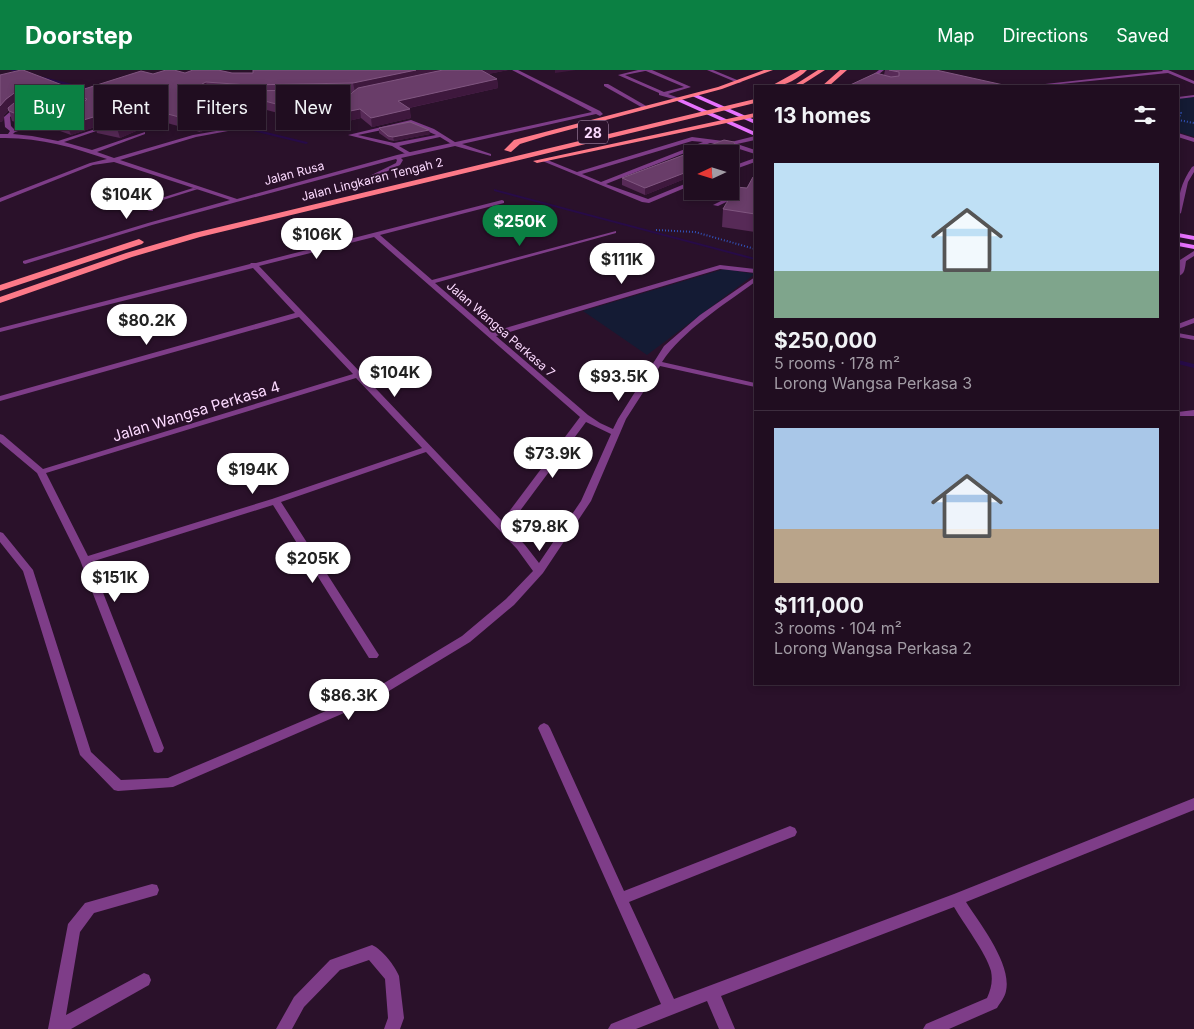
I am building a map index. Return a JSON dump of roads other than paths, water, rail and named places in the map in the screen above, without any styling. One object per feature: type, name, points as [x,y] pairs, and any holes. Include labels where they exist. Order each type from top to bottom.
[{"type":"highway","points":[[508,150],[517,142],[737,83],[770,70]]},
{"type":"highway","points":[[776,85],[795,77],[804,70]]},
{"type":"highway","points":[[798,85],[822,70]]},
{"type":"highway","points":[[826,85],[844,70]]},
{"type":"highway","points":[[737,83],[728,90],[734,95],[754,102]]},
{"type":"highway","name":"28","points":[[575,135],[677,114],[754,93]]},
{"type":"highway","name":"Jalan Lingkaran Tengah 2","points":[[0,300],[83,270],[189,237],[428,178],[754,102]]},
{"type":"highway","points":[[428,178],[486,173],[754,115]]},
{"type":"highway","name":"28","points":[[471,159],[556,139]]},
{"type":"highway","name":"Jalan Lingkaran Tengah 2","points":[[0,288],[172,232],[382,181]]},
{"type":"main road","points":[[694,95],[754,122]]},
{"type":"main road","points":[[677,99],[754,136]]},
{"type":"main road","points":[[1179,235],[1194,238]]},
{"type":"main road","points":[[1179,244],[1194,247]]},
{"type":"street","points":[[514,70],[608,117]]},
{"type":"street","points":[[661,94],[689,87],[646,70],[620,75],[661,94],[677,99]]},
{"type":"street","points":[[709,70],[737,83]]},
{"type":"street","points":[[862,85],[882,70]]},
{"type":"street","points":[[1039,85],[1166,71],[1194,83]]},
{"type":"street","points":[[868,80],[876,82]]},
{"type":"street","points":[[606,85],[646,108]]},
{"type":"street","points":[[1179,98],[1194,96]]},
{"type":"street","points":[[11,133],[7,117],[15,110]]},
{"type":"street","name":"Jalan Rusa","points":[[25,262],[236,200],[397,157],[598,112]]},
{"type":"street","points":[[409,154],[394,145],[351,134],[406,122],[432,130],[438,136],[455,144],[489,155]]},
{"type":"street","points":[[0,136],[20,130]]},
{"type":"street","points":[[59,142],[95,130]]},
{"type":"street","points":[[0,200],[92,164],[113,160],[195,136],[226,130]]},
{"type":"street","points":[[11,133],[59,142],[93,152],[236,200]]},
{"type":"street","points":[[93,152],[143,133]]},
{"type":"street","points":[[394,145],[438,136]]},
{"type":"street","points":[[731,144],[754,136]]},
{"type":"street","points":[[1179,136],[1194,140]]},
{"type":"street","points":[[576,174],[692,139],[731,144],[754,152]]},
{"type":"street","points":[[601,184],[711,141]]},
{"type":"street","points":[[344,190],[398,164],[400,160],[397,157]]},
{"type":"street","points":[[543,160],[644,201],[684,186]]},
{"type":"street","points":[[739,166],[754,160]]},
{"type":"street","points":[[1179,209],[1186,182],[1194,168]]},
{"type":"street","points":[[716,205],[754,186]]},
{"type":"street","points":[[151,210],[142,206],[196,188]]},
{"type":"street","points":[[0,330],[502,202]]},
{"type":"street","points":[[431,282],[614,232]]},
{"type":"street","name":"Jalan Wangsa Perkasa 7","points":[[376,234],[585,417],[597,425],[616,433]]},
{"type":"street","points":[[1179,259],[1194,253]]},
{"type":"street","points":[[1179,259],[1194,262]]},
{"type":"street","points":[[1179,259],[1181,271],[1179,273]]},
{"type":"street","points":[[253,264],[521,547],[539,571]]},
{"type":"street","points":[[491,335],[720,267],[754,271]]},
{"type":"street","points":[[0,535],[28,570],[86,755],[118,786],[169,784],[370,697],[466,639],[510,602],[539,571],[586,500],[622,419],[667,348],[703,317],[754,280]]},
{"type":"street","points":[[0,399],[300,314]]},
{"type":"street","points":[[1179,328],[1194,320]]},
{"type":"street","points":[[1179,335],[1194,338]]},
{"type":"street","points":[[658,364],[754,385]]},
{"type":"street","name":"Jalan Wangsa Perkasa 4","points":[[41,472],[358,375]]},
{"type":"street","points":[[1179,414],[1194,413]]},
{"type":"street","points":[[502,528],[585,417]]},
{"type":"street","points":[[0,437],[41,472],[85,560],[158,748]]},
{"type":"street","points":[[85,560],[428,449]]},
{"type":"street","points":[[275,500],[373,655]]},
{"type":"street","points":[[544,728],[670,1008]]},
{"type":"street","points":[[616,1029],[957,899],[1194,804]]},
{"type":"street","points":[[621,899],[790,832]]},
{"type":"street","points":[[144,980],[56,1029],[73,930],[90,908],[152,890]]},
{"type":"street","points":[[931,1029],[992,1003],[999,990],[998,971],[989,951],[957,899]]},
{"type":"street","points":[[284,1029],[299,1002],[335,965],[372,952],[392,976],[396,1018],[392,1029]]},
{"type":"street","points":[[710,992],[727,1029]]},
{"type":"waterway","points":[[11,70],[24,73]]},
{"type":"waterway","points":[[40,77],[92,90]]},
{"type":"waterway","points":[[253,130],[306,143]]},
{"type":"waterway","points":[[495,190],[754,259]]},
{"type":"waterway","points":[[1179,362],[1194,366]]}]
